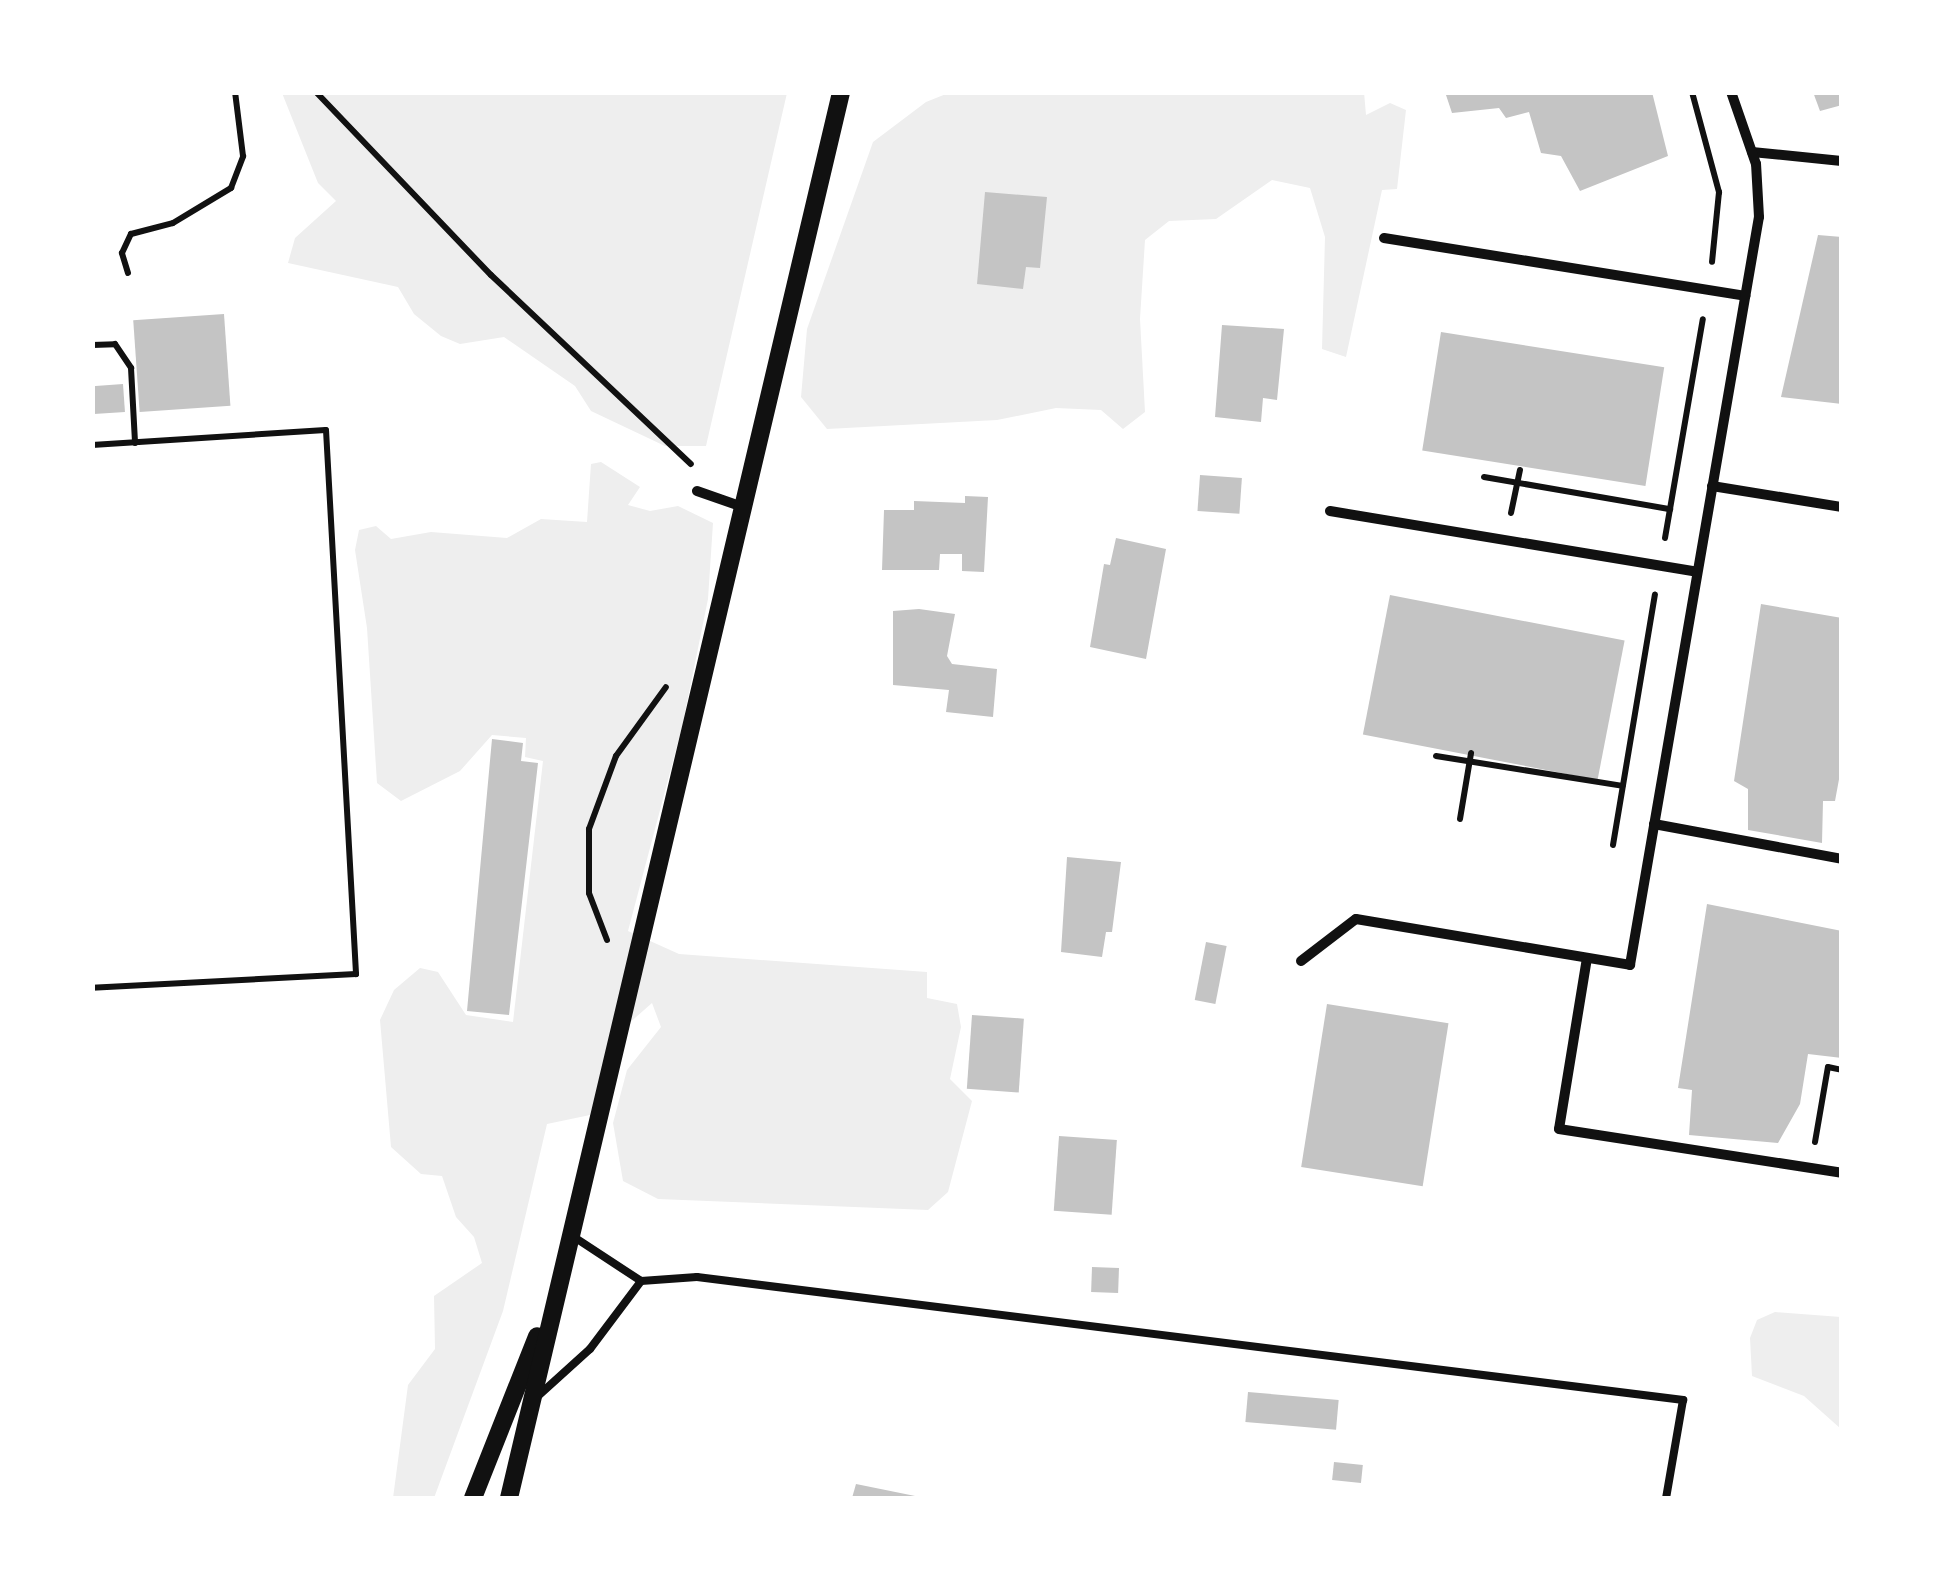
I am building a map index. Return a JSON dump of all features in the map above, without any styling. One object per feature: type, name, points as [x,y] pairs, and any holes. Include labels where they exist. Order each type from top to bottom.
[{"type":"street","points":[[509,1498],[534,1400],[548,1313],[717,630],[840,92]]},
{"type":"street","points":[[1301,961],[1356,919],[1630,966],[1760,192],[1752,152],[1731,92]]},
{"type":"street","points":[[1752,152],[1842,161]]},
{"type":"street","points":[[1384,238],[1745,296]]},
{"type":"street","points":[[1712,486],[1842,507]]},
{"type":"street","points":[[697,492],[744,507]]},
{"type":"street","points":[[1330,512],[1696,572]]},
{"type":"street","points":[[1654,824],[1842,860]]},
{"type":"street","points":[[1587,958],[1559,1129],[1842,1173]]},
{"type":"street","points":[[472,1498],[548,1313]]},
{"type":"lane","points":[[570,1234],[641,1281],[696,1277],[1683,1400],[1666,1498]]},
{"type":"lane","points":[[534,1400],[590,1349],[641,1281]]},
{"type":"path","points":[[128,273],[122,253],[131,234],[173,223],[231,188],[243,146],[235,92]]},
{"type":"path","points":[[316,92],[491,275],[694,466],[751,476]]},
{"type":"path","points":[[1612,844],[1708,290],[1720,192],[1692,92]]},
{"type":"path","points":[[92,346],[115,344],[131,368],[135,443]]},
{"type":"path","points":[[92,445],[326,430],[356,974],[92,988]]},
{"type":"path","points":[[1506,541],[1520,470]]},
{"type":"path","points":[[1484,477],[1670,508]]},
{"type":"path","points":[[635,969],[606,940],[594,913],[590,829],[616,756],[636,724],[717,630]]},
{"type":"path","points":[[1436,756],[1470,757],[1623,786]]},
{"type":"path","points":[[1460,819],[1470,757]]},
{"type":"path","points":[[1811,1168],[1828,1068],[1842,1070]]},
{"type":"shaded area","points":[[951,92],[1364,92],[1366,115],[1390,103],[1406,110],[1397,189],[1382,190],[1346,357],[1322,349],[1325,237],[1310,188],[1272,180],[1216,219],[1169,221],[1145,240],[1140,319],[1145,412],[1123,429],[1101,410],[1056,408],[997,420],[827,429],[801,397],[807,329],[873,142],[926,102]]},
{"type":"shaded area","points":[[282,93],[787,93],[706,446],[665,446],[591,411],[575,386],[504,337],[460,344],[441,336],[414,314],[398,287],[288,263],[295,238],[336,201],[318,183]]},
{"type":"shaded area","points":[[601,462],[640,487],[628,505],[650,511],[678,506],[713,523],[708,599],[682,727],[628,931],[679,954],[927,972],[927,998],[957,1004],[961,1027],[950,1079],[972,1101],[948,1192],[928,1210],[658,1199],[623,1181],[613,1123],[627,1070],[661,1027],[652,1003],[610,1040],[590,1115],[547,1124],[503,1311],[434,1498],[393,1498],[408,1385],[435,1349],[434,1296],[482,1263],[474,1237],[456,1217],[442,1176],[421,1174],[391,1147],[380,1020],[394,990],[420,968],[438,972],[466,1015],[513,1022],[543,761],[525,757],[526,738],[492,735],[460,771],[401,801],[377,783],[367,628],[355,550],[359,530],[376,526],[391,539],[431,532],[507,538],[541,519],[587,522],[591,464]]},
{"type":"shaded area","points":[[1775,1312],[1841,1317],[1841,1429],[1804,1396],[1752,1376],[1750,1338],[1757,1320]]},
{"type":"building","points":[[1445,92],[1652,92],[1668,156],[1580,191],[1561,156],[1541,153],[1529,112],[1506,118],[1499,108],[1452,113]]},
{"type":"building","points":[[1813,92],[1842,92],[1842,105],[1820,111]]},
{"type":"building","points":[[985,192],[1047,197],[1040,268],[1026,267],[1023,289],[977,284]]},
{"type":"building","points":[[1818,235],[1842,237],[1842,404],[1781,397]]},
{"type":"building","points":[[224,314],[230,406],[140,412],[133,320]]},
{"type":"building","points":[[1222,325],[1284,329],[1277,400],[1263,398],[1261,422],[1215,417]]},
{"type":"building","points":[[1441,332],[1664,367],[1645,486],[1422,451]]},
{"type":"building","points":[[123,384],[125,412],[94,414],[92,386]]},
{"type":"building","points":[[1200,475],[1242,478],[1239,514],[1197,511]]},
{"type":"building","points":[[965,496],[988,497],[984,572],[962,571],[962,554],[940,554],[939,570],[882,570],[884,510],[914,510],[914,501],[965,503]]},
{"type":"building","points":[[1116,538],[1166,549],[1146,659],[1090,647],[1104,564],[1110,565]]},
{"type":"building","points":[[1390,595],[1625,641],[1598,780],[1363,734]]},
{"type":"building","points":[[1761,604],[1842,618],[1842,763],[1835,801],[1823,801],[1822,843],[1748,830],[1748,789],[1734,781]]},
{"type":"building","points":[[919,609],[955,614],[947,656],[952,664],[997,669],[993,717],[946,712],[949,690],[893,685],[893,611]]},
{"type":"building","points":[[492,739],[523,743],[521,761],[538,763],[509,1015],[467,1011]]},
{"type":"building","points":[[1067,857],[1121,862],[1112,932],[1106,932],[1102,957],[1061,952]]},
{"type":"building","points":[[1707,904],[1842,931],[1842,1058],[1808,1054],[1800,1104],[1778,1143],[1689,1135],[1692,1090],[1678,1088]]},
{"type":"building","points":[[1206,942],[1227,946],[1215,1004],[1195,1000]]},
{"type":"building","points":[[1327,1004],[1448,1023],[1423,1186],[1301,1167]]},
{"type":"building","points":[[972,1015],[1024,1019],[1019,1092],[967,1089]]},
{"type":"building","points":[[1059,1136],[1117,1140],[1112,1215],[1054,1211]]},
{"type":"building","points":[[1092,1267],[1119,1268],[1118,1293],[1091,1292]]},
{"type":"building","points":[[1248,1392],[1339,1400],[1336,1430],[1245,1422]]},
{"type":"building","points":[[1334,1462],[1363,1465],[1361,1483],[1332,1480]]},
{"type":"building","points":[[856,1484],[920,1497],[920,1498],[852,1498]]}]
